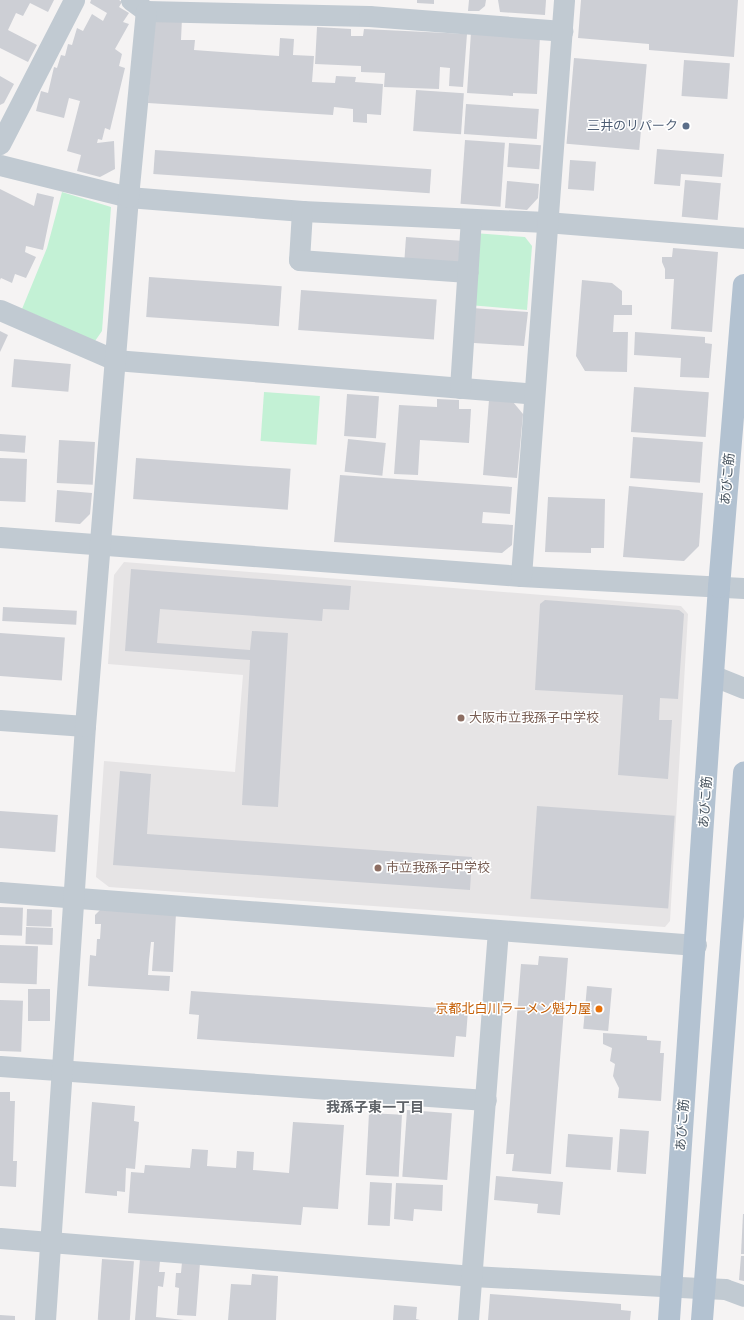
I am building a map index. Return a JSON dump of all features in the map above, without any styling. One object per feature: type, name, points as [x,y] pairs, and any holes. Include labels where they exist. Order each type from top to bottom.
[{"type":"main road","name":"あびこ筋","points":[[669,1320],[696,945],[719,587],[744,285]]},
{"type":"main road","points":[[702,1320],[738,946],[744,773]]},
{"type":"street","points":[[0,144],[74,0]]},
{"type":"street","points":[[521,576],[546,222],[564,0]]},
{"type":"street","points":[[45,1320],[85,726],[101,544],[128,197],[139,6],[370,16],[562,31]]},
{"type":"street","points":[[0,165],[128,197],[302,211],[471,220],[546,222],[744,238]]},
{"type":"street","points":[[302,211],[299,260],[468,272]]},
{"type":"street","points":[[460,388],[471,220]]},
{"type":"street","points":[[0,310],[115,360],[534,394]]},
{"type":"street","points":[[0,537],[521,576],[744,588]]},
{"type":"street","points":[[714,676],[744,688]]},
{"type":"street","points":[[0,720],[85,726]]},
{"type":"street","points":[[0,892],[696,945]]},
{"type":"street","points":[[468,1320],[498,930]]},
{"type":"street","points":[[0,1066],[486,1100]]},
{"type":"street","points":[[0,1238],[472,1276],[725,1289],[744,1296]]},
{"type":"shaded area","name":"大阪市立我孫子中学校","points":[[124,562],[681,606],[688,614],[670,921],[665,927],[109,887],[96,877],[104,761],[235,772],[243,675],[108,664],[114,575]]},
{"type":"green space","points":[[62,192],[111,207],[102,331],[95,341],[22,309],[47,248]]},
{"type":"green space","points":[[474,233],[525,237],[532,246],[527,310],[469,305]]},
{"type":"green space","points":[[264,392],[320,396],[316,445],[261,441]]},
{"type":"building","points":[[0,0],[54,0],[48,12],[30,3],[23,16],[16,13],[8,30],[37,45],[28,62],[0,48]]},
{"type":"building","points":[[91,0],[119,0],[122,2],[119,7],[129,13],[123,22],[129,24],[115,49],[122,54],[119,66],[125,68],[110,130],[105,128],[102,140],[98,139],[97,143],[114,141],[115,169],[100,177],[77,171],[81,155],[67,151],[80,101],[69,98],[64,118],[36,111],[41,91],[48,93],[54,67],[57,68],[61,55],[65,56],[68,44],[72,45],[77,28],[83,31],[92,14],[103,21],[107,13],[90,3]]},
{"type":"building","points":[[417,0],[434,0],[434,4],[417,3]]},
{"type":"building","points":[[469,0],[486,0],[485,6],[479,11],[468,11]]},
{"type":"building","points":[[498,0],[546,0],[545,15],[500,12]]},
{"type":"building","points":[[581,0],[738,0],[734,57],[649,50],[649,44],[578,38]]},
{"type":"building","points":[[154,17],[182,18],[181,40],[195,40],[194,50],[279,56],[280,38],[294,39],[293,55],[314,56],[312,82],[335,83],[336,76],[356,77],[355,82],[383,84],[381,115],[367,114],[367,123],[353,122],[353,109],[334,107],[333,115],[148,103]]},
{"type":"building","points":[[317,27],[351,29],[351,36],[363,36],[364,29],[467,34],[463,87],[449,86],[450,68],[440,67],[439,89],[384,87],[385,73],[361,72],[361,66],[315,64]]},
{"type":"building","points":[[471,32],[540,36],[537,94],[513,93],[513,96],[467,93]]},
{"type":"building","points":[[574,58],[647,64],[639,150],[567,144]]},
{"type":"building","points":[[684,60],[730,63],[727,99],[681,96]]},
{"type":"building","points":[[0,76],[14,84],[4,103],[0,105]]},
{"type":"building","points":[[416,90],[464,93],[461,134],[413,131]]},
{"type":"building","points":[[466,104],[539,109],[537,139],[464,134]]},
{"type":"building","points":[[465,140],[505,143],[500,207],[461,204]]},
{"type":"building","points":[[509,143],[541,145],[539,169],[507,167]]},
{"type":"building","points":[[657,149],[724,154],[722,177],[681,174],[680,186],[654,184]]},
{"type":"building","points":[[155,150],[431,169],[430,193],[153,174]]},
{"type":"building","points":[[570,160],[596,162],[594,191],[568,189]]},
{"type":"building","points":[[685,180],[721,183],[718,220],[682,217]]},
{"type":"building","points":[[507,181],[539,184],[538,198],[527,210],[505,208]]},
{"type":"building","points":[[0,189],[34,206],[37,193],[54,197],[43,250],[26,246],[25,252],[36,257],[26,278],[15,274],[12,283],[1,278],[0,280]]},
{"type":"building","points":[[406,237],[468,241],[466,264],[404,260]]},
{"type":"building","points":[[673,248],[718,252],[712,332],[671,329],[674,279],[665,279],[665,269],[662,262],[662,257],[672,257]]},
{"type":"building","points":[[149,277],[282,286],[279,326],[146,317]]},
{"type":"building","points":[[582,280],[612,283],[622,291],[622,305],[632,305],[632,315],[614,315],[613,332],[628,332],[627,372],[585,371],[576,356]]},
{"type":"building","points":[[301,290],[437,299],[434,339],[298,330]]},
{"type":"building","points":[[472,308],[528,312],[524,346],[474,343],[474,331],[470,330]]},
{"type":"building","points":[[0,331],[8,335],[0,352]]},
{"type":"building","points":[[635,332],[705,337],[705,343],[712,344],[709,378],[680,377],[681,358],[634,355]]},
{"type":"building","points":[[14,359],[71,364],[68,392],[12,387]]},
{"type":"building","points":[[634,387],[709,392],[706,437],[631,432]]},
{"type":"building","points":[[347,394],[379,396],[376,438],[344,436]]},
{"type":"building","points":[[437,399],[459,400],[459,409],[471,409],[469,443],[420,440],[418,475],[394,474],[399,405],[437,407]]},
{"type":"building","points":[[489,400],[513,402],[523,414],[517,478],[483,475]]},
{"type":"building","points":[[0,434],[26,436],[25,453],[0,451]]},
{"type":"building","points":[[633,437],[703,442],[700,483],[630,478]]},
{"type":"building","points":[[348,439],[386,443],[382,476],[345,472]]},
{"type":"building","points":[[59,440],[95,442],[93,485],[57,483]]},
{"type":"building","points":[[0,458],[27,459],[25,502],[0,501]]},
{"type":"building","points":[[136,458],[291,469],[288,510],[133,499]]},
{"type":"building","points":[[340,475],[512,487],[510,514],[483,512],[482,523],[513,525],[512,545],[502,553],[334,542]]},
{"type":"building","points":[[629,486],[703,493],[699,546],[684,561],[623,557]]},
{"type":"building","points":[[57,490],[92,493],[90,514],[80,524],[55,522]]},
{"type":"building","points":[[548,497],[605,499],[604,548],[591,548],[591,553],[545,552]]},
{"type":"building","points":[[131,569],[351,586],[349,610],[323,609],[322,621],[160,609],[157,643],[250,650],[252,631],[288,633],[278,807],[242,805],[250,660],[125,651]]},
{"type":"building","points":[[545,600],[679,610],[684,614],[678,699],[660,698],[659,720],[672,720],[668,779],[618,775],[623,695],[535,690],[540,604]]},
{"type":"building","points":[[3,607],[77,611],[76,625],[2,621]]},
{"type":"building","points":[[0,633],[65,638],[62,680],[0,676]]},
{"type":"building","points":[[120,771],[151,774],[147,834],[472,857],[470,890],[113,865]]},
{"type":"building","points":[[537,806],[675,816],[668,908],[531,899]]},
{"type":"building","points":[[0,811],[58,815],[55,852],[0,848]]},
{"type":"building","points":[[0,907],[23,908],[22,936],[0,935]]},
{"type":"building","points":[[27,909],[52,910],[51,927],[26,926]]},
{"type":"building","points":[[101,909],[176,913],[173,972],[152,971],[154,942],[151,942],[149,960],[148,975],[170,976],[169,991],[88,986],[90,955],[96,956],[97,939],[100,939],[101,924],[95,924],[95,915]]},
{"type":"building","points":[[26,927],[53,928],[52,945],[25,944]]},
{"type":"building","points":[[0,945],[38,946],[37,984],[0,983]]},
{"type":"building","points":[[539,956],[568,958],[551,1174],[512,1171],[514,1154],[506,1154],[521,964],[538,965]]},
{"type":"building","points":[[587,986],[612,988],[608,1031],[583,1029]]},
{"type":"building","points":[[28,989],[50,989],[50,1021],[28,1021]]},
{"type":"building","points":[[191,991],[468,1010],[466,1037],[456,1036],[454,1057],[197,1039],[199,1015],[189,1014]]},
{"type":"building","points":[[0,1000],[23,1001],[21,1052],[0,1051]]},
{"type":"building","points":[[603,1033],[647,1036],[647,1040],[661,1041],[660,1053],[664,1053],[661,1101],[618,1098],[619,1088],[613,1076],[615,1064],[610,1061],[612,1048],[603,1044]]},
{"type":"building","points":[[0,1092],[10,1092],[10,1101],[15,1101],[13,1161],[17,1161],[16,1187],[0,1186]]},
{"type":"building","points":[[92,1102],[135,1106],[134,1121],[139,1122],[135,1169],[126,1168],[125,1192],[117,1191],[117,1196],[85,1193]]},
{"type":"building","points":[[407,1110],[452,1113],[447,1180],[402,1177]]},
{"type":"building","points":[[369,1113],[402,1115],[399,1177],[366,1175]]},
{"type":"building","points":[[293,1122],[344,1125],[338,1209],[303,1207],[301,1225],[128,1213],[131,1172],[144,1173],[145,1165],[190,1168],[192,1149],[208,1150],[207,1166],[236,1168],[237,1151],[254,1152],[253,1170],[289,1173]]},
{"type":"building","points":[[620,1129],[649,1131],[646,1174],[617,1172]]},
{"type":"building","points":[[568,1134],[613,1137],[611,1170],[566,1167]]},
{"type":"building","points":[[496,1176],[563,1182],[560,1215],[537,1213],[538,1204],[494,1200]]},
{"type":"building","points":[[370,1182],[392,1183],[390,1226],[368,1225]]},
{"type":"building","points":[[396,1183],[443,1185],[442,1211],[414,1209],[413,1221],[394,1219]]},
{"type":"building","points":[[743,1214],[744,1254],[741,1254]]},
{"type":"building","points":[[741,1256],[744,1256],[744,1281],[739,1280]]},
{"type":"building","points":[[102,1259],[134,1261],[130,1320],[98,1320]]},
{"type":"building","points":[[140,1259],[160,1261],[159,1272],[165,1272],[163,1287],[158,1286],[156,1317],[184,1320],[135,1320]]},
{"type":"building","points":[[182,1262],[200,1263],[196,1316],[177,1315],[179,1288],[175,1287],[176,1273],[181,1273]]},
{"type":"building","points":[[252,1274],[278,1276],[276,1320],[228,1320],[231,1284],[251,1285]]},
{"type":"building","points":[[490,1294],[621,1304],[621,1310],[631,1311],[630,1320],[488,1320]]},
{"type":"building","points":[[394,1305],[417,1307],[416,1319],[420,1320],[393,1320]]},
{"type":"building","points":[[0,1315],[15,1316],[15,1320],[0,1320]]},
{"type":"place","name":"三井のリパーク","points":[[686,126]]},
{"type":"place","name":"大阪市立我孫子中学校","points":[[461,718]]},
{"type":"place","name":"市立我孫子中学校","points":[[378,868]]},
{"type":"place","name":"京都北白川ラーメン魁力屋","points":[[599,1009]]},
{"type":"district","name":"我孫子東一丁目","points":[[375,1108]]}]
